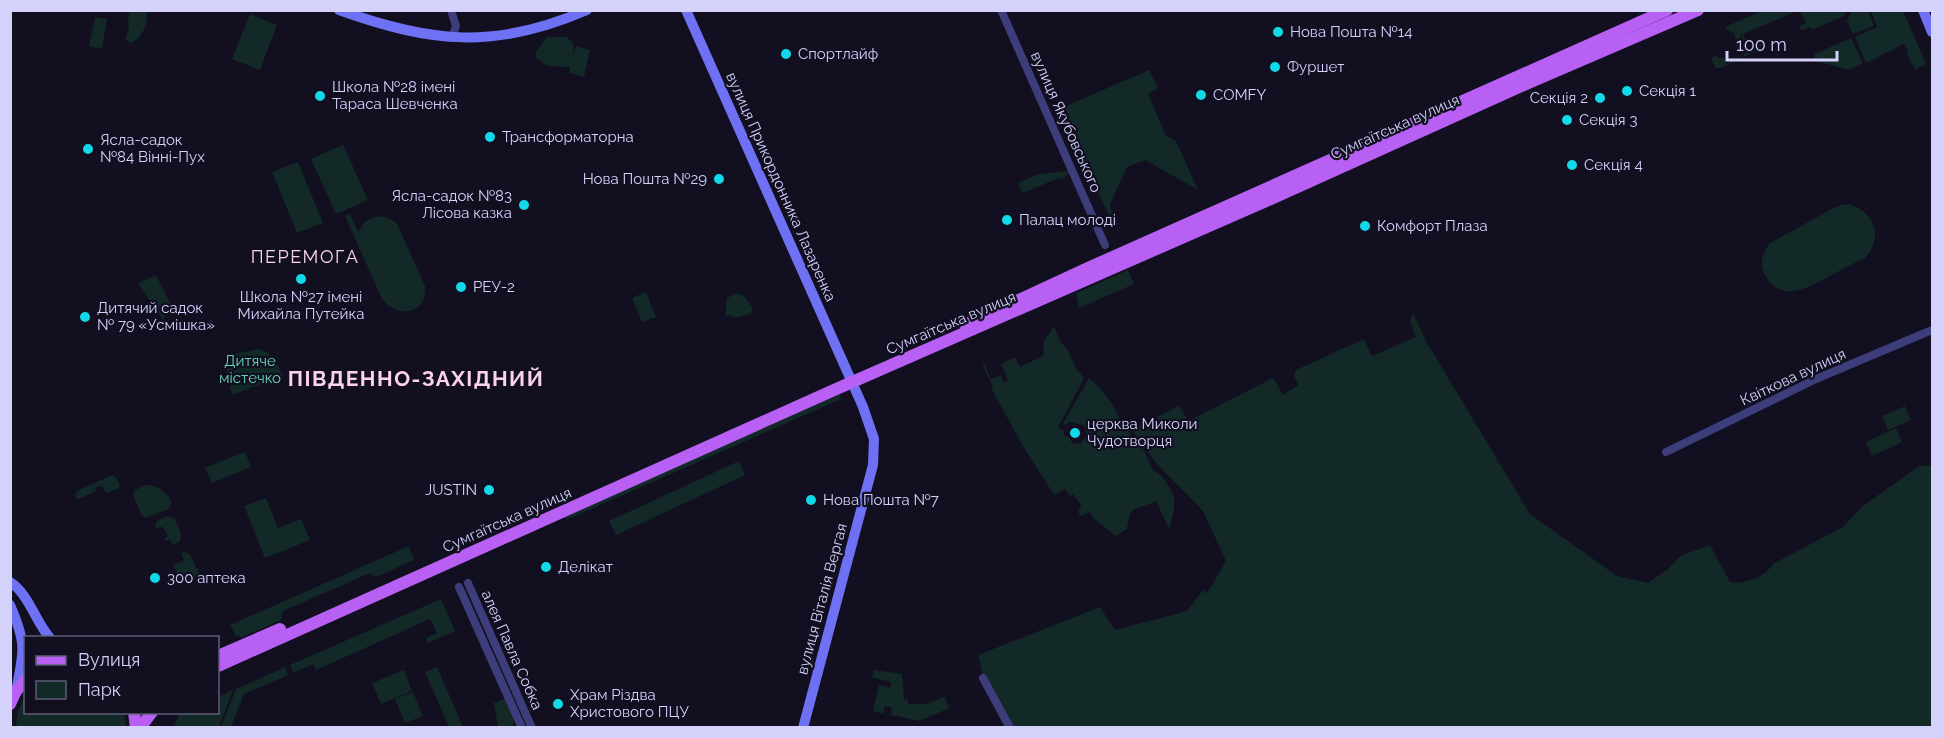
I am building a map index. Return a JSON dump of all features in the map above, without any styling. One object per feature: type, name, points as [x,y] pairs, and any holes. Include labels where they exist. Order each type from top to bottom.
[{"type":"main road","name":"Сумгаїтська вулиця","points":[[1499,91],[1667,10]]},
{"type":"main road","name":"Сумгаїтська вулиця","points":[[219,666],[1430,115],[1499,91],[1698,10]]},
{"type":"main road","name":"Сумгаїтська вулиця","points":[[219,656],[851,379]]},
{"type":"main road","points":[[10,704],[16,691],[24,682]]},
{"type":"main road","points":[[140,728],[150,714]]},
{"type":"street","points":[[339,10],[406,31],[427,36],[452,37],[509,35],[544,27],[587,10]]},
{"type":"street","points":[[451,10],[456,26],[452,37]]},
{"type":"street","name":"вулиця Прикордонника Лазаренка","points":[[686,10],[851,379]]},
{"type":"street","name":"вулиця Якубовського","points":[[1001,10],[1105,244]]},
{"type":"street","points":[[1923,10],[1932,32]]},
{"type":"street","name":"Квіткова вулиця","points":[[1666,452],[1816,379],[1932,330]]},
{"type":"street","name":"вулиця Віталія Вергая","points":[[803,728],[874,458],[873,432],[851,379]]},
{"type":"street","points":[[10,582],[19,588],[48,636]]},
{"type":"street","name":"алея Павла Собка","points":[[522,728],[464,585],[532,728]]},
{"type":"street","points":[[10,605],[21,632],[23,644],[16,691]]},
{"type":"street","points":[[983,678],[1010,728]]},
{"type":"green space","points":[[1852,10],[1868,11],[1874,26],[1853,34],[1847,21]]},
{"type":"green space","points":[[130,11],[147,11],[144,30],[139,38],[131,43],[125,39],[129,29]]},
{"type":"green space","points":[[1762,11],[1797,11],[1743,34],[1749,49],[1762,43],[1761,49],[1720,68],[1716,68],[1711,58],[1723,57],[1727,64],[1744,56],[1733,32],[1731,33],[1725,27]]},
{"type":"green space","points":[[1800,11],[1846,11],[1844,16],[1812,30],[1810,27],[1801,31],[1799,26],[1806,23]]},
{"type":"green space","points":[[1871,11],[1903,11],[1926,64],[1915,70],[1904,44],[1866,63],[1855,37],[1877,27]]},
{"type":"green space","points":[[250,14],[277,25],[260,70],[232,59]]},
{"type":"green space","points":[[95,17],[107,19],[102,49],[89,46]]},
{"type":"green space","points":[[547,37],[566,37],[572,41],[574,48],[572,59],[576,46],[590,50],[584,77],[569,73],[570,67],[547,66],[535,57]]},
{"type":"green space","points":[[1851,38],[1863,63],[1849,70],[1813,60],[1814,54]]},
{"type":"green space","points":[[1149,70],[1158,88],[1148,94],[1166,136],[1176,141],[1198,190],[1145,160],[1127,167],[1110,204],[1114,226],[1059,109]]},
{"type":"green space","points":[[343,145],[368,200],[336,214],[311,159]]},
{"type":"green space","points":[[298,162],[323,223],[297,233],[272,172]]},
{"type":"green space","points":[[1069,171],[1070,173],[1061,180],[1059,178],[1025,192],[1022,192],[1018,183],[1038,174]]},
{"type":"green space","points":[[1849,204],[1865,213],[1874,226],[1874,242],[1865,258],[1802,289],[1785,291],[1770,283],[1764,273],[1762,261],[1770,243],[1830,210]]},
{"type":"green space","points":[[350,214],[358,232],[365,222],[375,217],[386,218],[397,224],[425,286],[424,296],[416,308],[403,311],[382,299],[345,216]]},
{"type":"green space","points":[[1128,270],[1134,284],[1079,308],[1076,293]]},
{"type":"green space","points":[[156,275],[171,305],[163,320],[138,283]]},
{"type":"green space","points":[[646,292],[656,317],[642,322],[632,298]]},
{"type":"green space","points":[[737,293],[744,296],[753,308],[751,314],[734,318],[730,315],[725,316],[727,298]]},
{"type":"green space","points":[[1413,313],[1426,341],[1530,514],[1617,576],[1648,583],[1668,569],[1680,556],[1710,545],[1730,582],[1754,579],[1773,564],[1843,527],[1863,506],[1919,466],[1932,465],[1932,727],[1010,727],[983,676],[978,655],[1100,607],[1115,630],[1187,611],[1203,590],[1207,593],[1226,561],[1203,511],[1155,462],[1132,430],[1179,406],[1188,421],[1273,378],[1283,395],[1298,385],[1294,376],[1296,370],[1364,339],[1372,356],[1416,337],[1410,322]]},
{"type":"green space","points":[[1054,327],[1075,367],[1084,378],[1058,428],[1064,430],[1064,435],[1070,438],[1072,443],[1080,444],[1084,439],[1086,433],[1083,425],[1069,422],[1066,425],[1063,424],[1089,378],[1112,404],[1124,426],[1144,450],[1153,470],[1162,476],[1174,496],[1174,510],[1169,530],[1167,531],[1169,529],[1156,501],[1132,511],[1127,529],[1116,536],[1093,518],[1090,512],[1080,516],[1078,511],[1082,507],[1073,494],[1070,496],[1065,489],[1054,495],[1023,446],[991,388],[993,386],[983,366],[984,363],[991,379],[1001,375],[1004,382],[1008,380],[1001,364],[1015,357],[1020,367],[1043,356],[1044,341]]},
{"type":"green space","name":"Дитяче містечко","points":[[259,349],[269,353],[269,358],[276,362],[283,376],[232,395],[226,374],[233,354]]},
{"type":"green space","points":[[839,393],[841,399],[566,520],[563,514]]},
{"type":"green space","points":[[1905,406],[1911,420],[1888,430],[1882,416]]},
{"type":"green space","points":[[1896,428],[1902,442],[1872,456],[1866,442]]},
{"type":"green space","points":[[245,452],[251,467],[212,483],[205,468]]},
{"type":"green space","points":[[739,461],[745,475],[616,535],[609,521]]},
{"type":"green space","points":[[112,475],[116,477],[120,485],[118,489],[106,493],[102,486],[95,488],[97,491],[77,500],[75,495],[77,491]]},
{"type":"green space","points":[[146,485],[162,490],[172,503],[168,509],[146,518],[142,516],[133,495],[135,490]]},
{"type":"green space","points":[[266,498],[278,528],[301,519],[310,540],[265,558],[244,506]]},
{"type":"green space","points":[[167,516],[174,518],[181,533],[180,541],[173,545],[170,539],[166,541],[165,538],[168,536],[163,527],[156,528],[155,525],[157,521]]},
{"type":"green space","points":[[409,546],[414,560],[376,577],[370,573],[283,611],[281,620],[242,637],[236,636],[230,625]]},
{"type":"green space","points":[[185,552],[190,555],[199,573],[198,577],[184,583],[180,581],[173,565],[184,560],[181,553]]},
{"type":"green space","points":[[441,599],[455,631],[428,643],[426,638],[437,633],[430,619],[316,670],[313,664],[293,673],[290,665]]},
{"type":"green space","points":[[285,667],[288,675],[244,694],[231,727],[221,727],[236,689]]},
{"type":"green space","points":[[437,667],[463,727],[449,727],[425,672]]},
{"type":"green space","points":[[404,670],[412,691],[381,704],[372,683]]},
{"type":"green space","points":[[874,670],[902,674],[904,699],[908,700],[908,704],[927,704],[944,697],[950,708],[919,721],[887,714],[891,714],[892,708],[885,706],[883,712],[886,714],[873,711],[879,685],[890,688],[891,682],[872,677]]},
{"type":"green space","points":[[233,690],[219,727],[174,727],[179,714],[219,714],[219,697]]},
{"type":"green space","points":[[413,692],[423,716],[405,723],[395,699]]},
{"type":"green space","points":[[24,698],[24,714],[124,714],[126,727],[16,727],[18,711]]},
{"type":"green space","points":[[506,699],[514,717],[513,727],[498,727],[494,703]]},
{"type":"place","name":"Нова Пошта №14","points":[[1278,32]]},
{"type":"place","name":"Спортлайф","points":[[786,54]]},
{"type":"place","name":"Фуршет","points":[[1275,67]]},
{"type":"place","name":"Секція 1","points":[[1627,91]]},
{"type":"place","name":"COMFY","points":[[1201,95]]},
{"type":"place","name":"Школа №28 імені Тараса Шевченка","points":[[320,96]]},
{"type":"place","name":"Секція 2","points":[[1600,98]]},
{"type":"place","name":"Секція 3","points":[[1567,120]]},
{"type":"place","name":"Трансформаторна","points":[[490,137]]},
{"type":"place","name":"Ясла-садок №84 Вінні-Пух","points":[[88,149]]},
{"type":"place","name":"Секція 4","points":[[1572,165]]},
{"type":"place","name":"Нова Пошта №29","points":[[719,179]]},
{"type":"place","name":"Ясла-садок №83 Лісова казка","points":[[524,205]]},
{"type":"place","name":"Палац молоді","points":[[1007,220]]},
{"type":"place","name":"Комфорт Плаза","points":[[1365,226]]},
{"type":"place","name":"Школа №27 імені Михайла Путейка","points":[[301,279]]},
{"type":"place","name":"РЕУ-2","points":[[461,287]]},
{"type":"place","name":"Дитячий садок № 79 «Усмішка»","points":[[85,317]]},
{"type":"place","name":"церква Миколи Чудотворця","points":[[1075,433]]},
{"type":"place","name":"JUSTIN","points":[[489,490]]},
{"type":"place","name":"Нова Пошта №7","points":[[811,500]]},
{"type":"place","name":"Делікат","points":[[546,567]]},
{"type":"place","name":"300 аптека","points":[[155,578]]},
{"type":"place","name":"Храм Різдва Христового ПЦУ","points":[[558,704]]},
{"type":"district","name":"ПЕРЕМОГА","points":[[305,257]]},
{"type":"district","name":"ПІВДЕННО-ЗАХІДНИЙ","points":[[416,379]]}]
